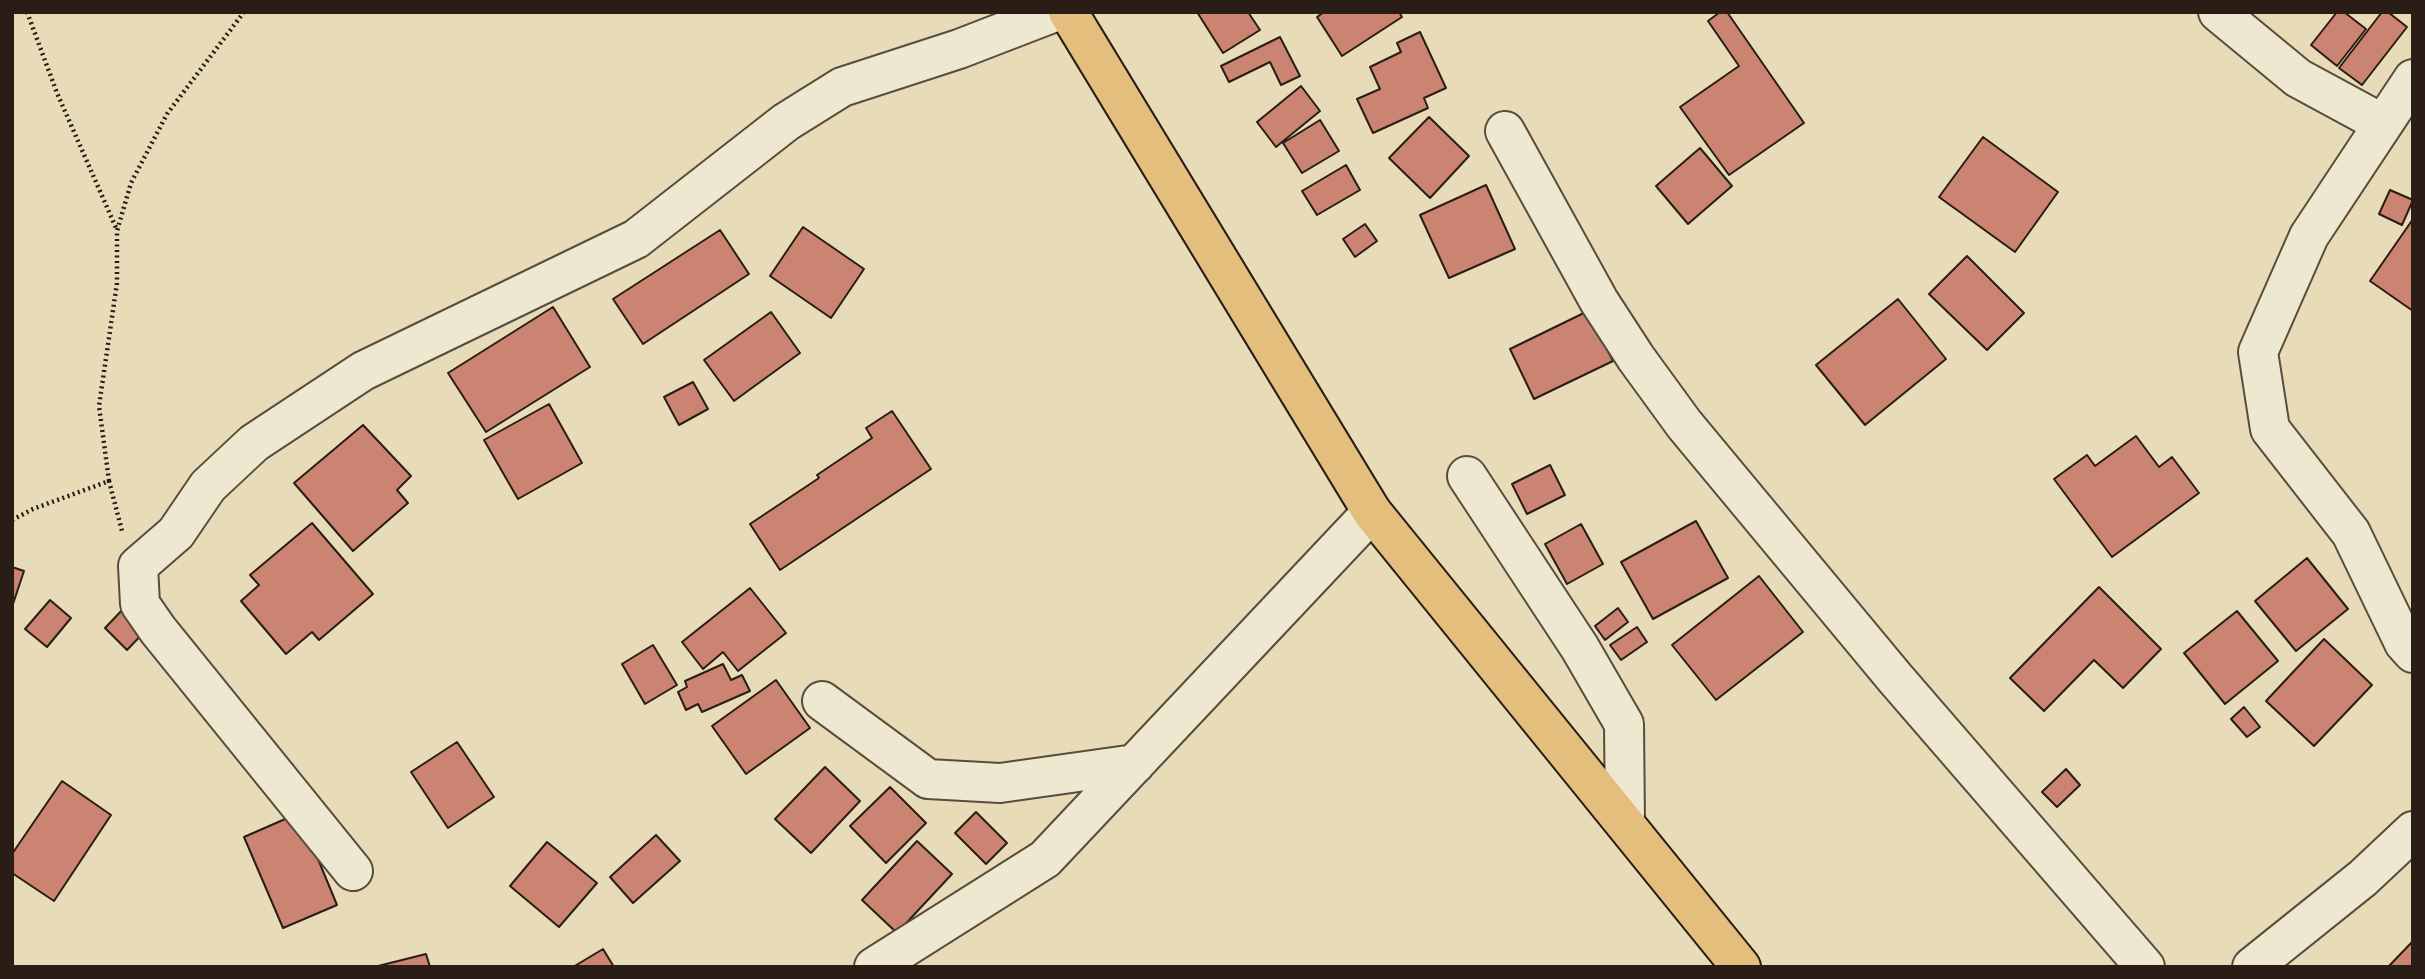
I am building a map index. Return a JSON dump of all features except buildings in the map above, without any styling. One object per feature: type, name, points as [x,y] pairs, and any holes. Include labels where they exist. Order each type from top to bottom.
[{"type":"main road","points":[[1068,12],[1372,512],[1741,967]]},
{"type":"street","points":[[353,871],[158,630],[140,604],[138,566],[176,533],[208,486],[254,443],[363,371],[636,239],[786,122],[842,87],[959,49],[1055,12]]},
{"type":"street","points":[[2218,12],[2298,78],[2383,124]]},
{"type":"street","points":[[2413,79],[2309,236],[2258,352],[2270,429],[2351,533],[2404,643],[2413,653]]},
{"type":"street","points":[[1505,131],[1599,301],[1684,424],[1895,678],[2145,967]]},
{"type":"street","points":[[1467,476],[1580,648],[1624,724],[1625,823]]},
{"type":"street","points":[[874,967],[1045,859],[1372,512]]},
{"type":"street","points":[[822,701],[928,779],[1000,783],[1135,764]]},
{"type":"street","points":[[2252,967],[2363,878],[2413,831]]},
{"type":"path","points":[[26,12],[57,93],[117,231]]},
{"type":"path","points":[[138,566],[121,528],[109,481],[99,406],[117,283],[117,231],[131,183],[167,114],[244,12]]},
{"type":"path","points":[[12,520],[33,509],[109,481]]}]
